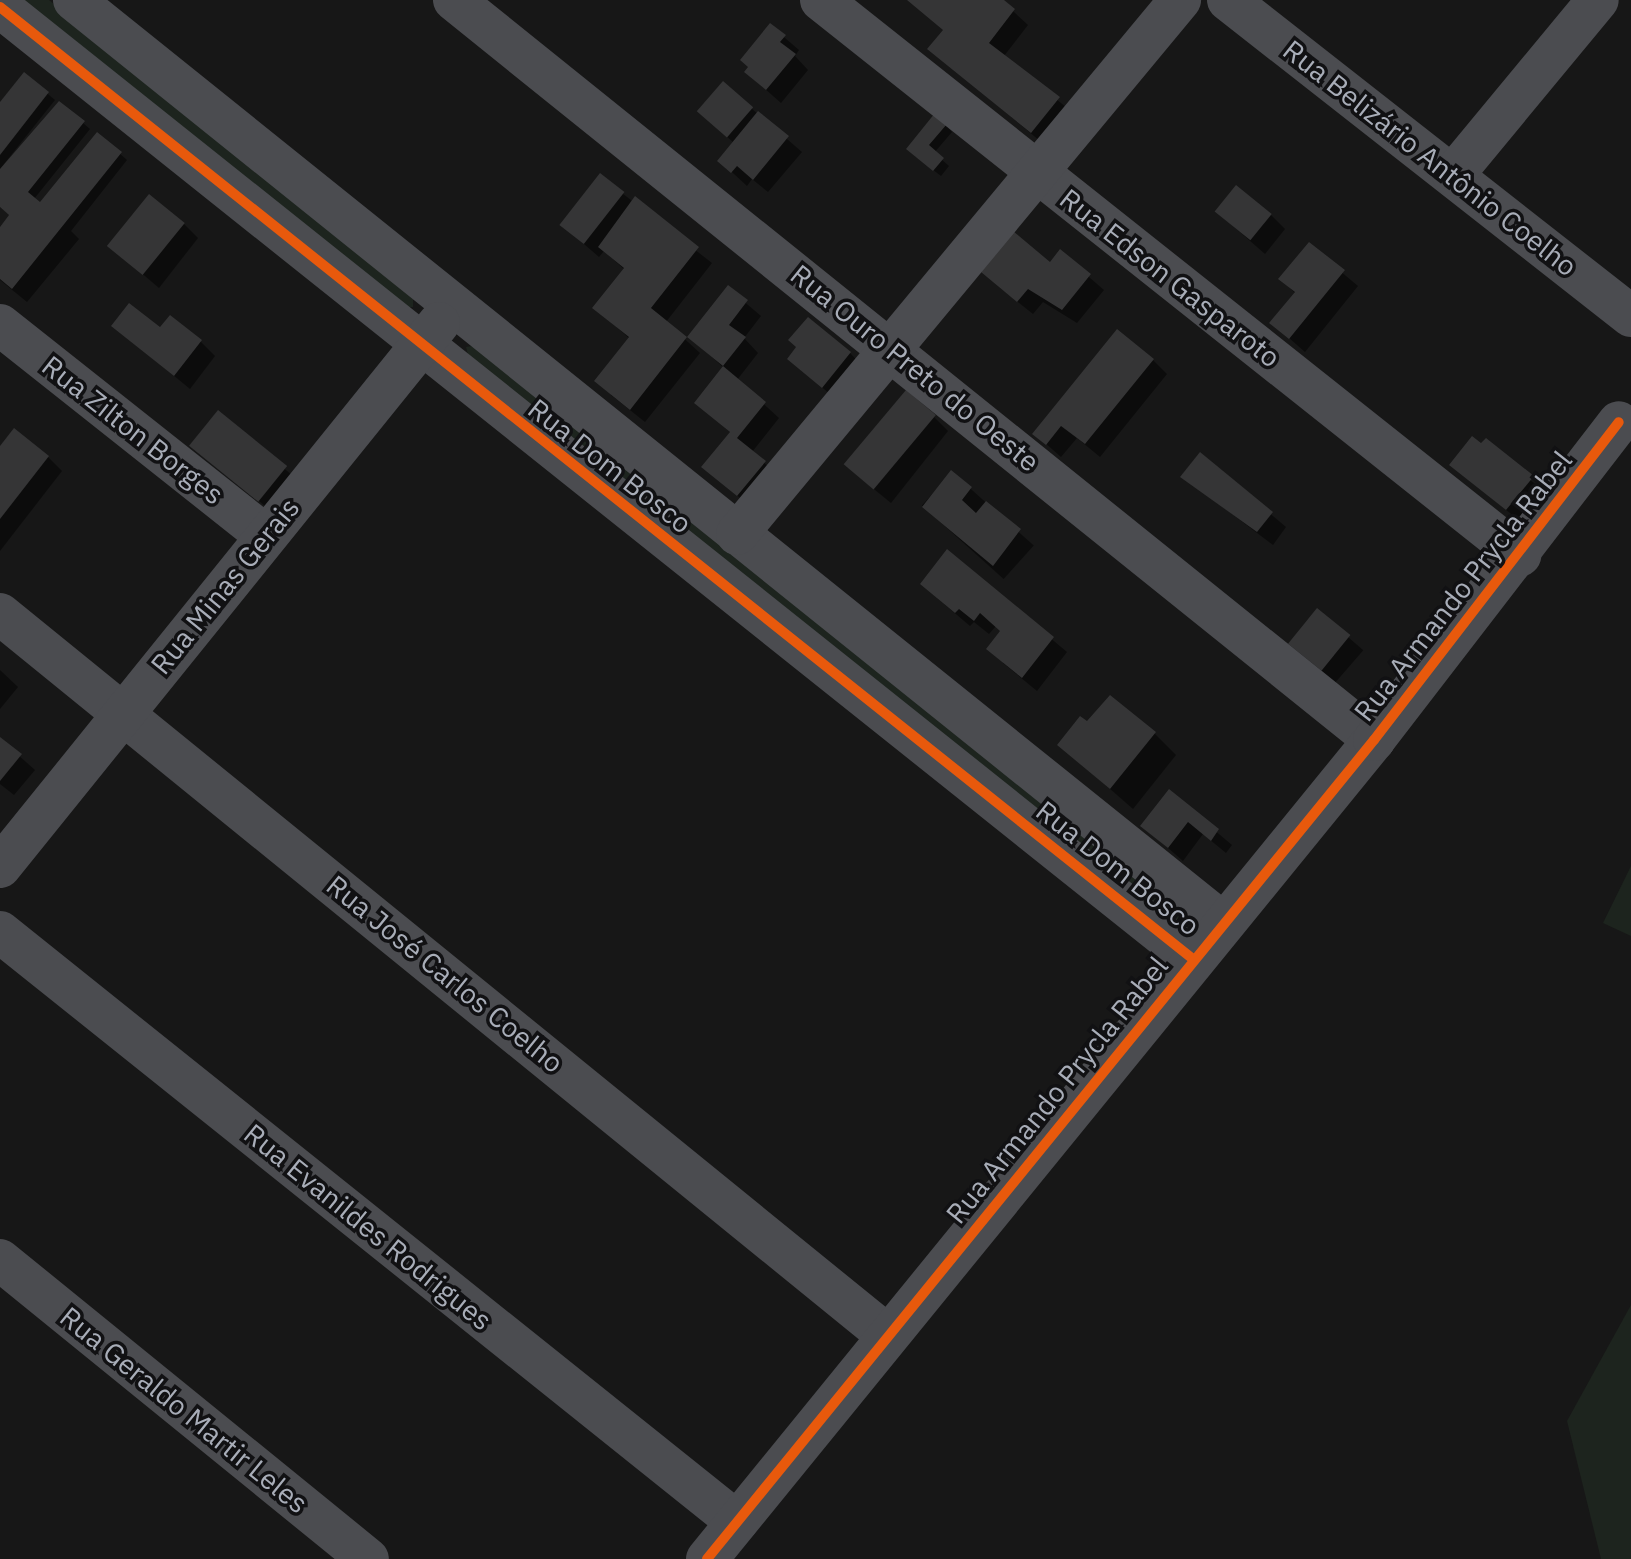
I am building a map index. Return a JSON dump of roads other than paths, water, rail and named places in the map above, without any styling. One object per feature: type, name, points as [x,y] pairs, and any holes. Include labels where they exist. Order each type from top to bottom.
[{"type":"street","name":"Rua Dom Bosco","points":[[74,0],[452,307],[1223,923]]},
{"type":"street","name":"Rua Ouro Preto do Oeste","points":[[454,0],[892,348],[1374,740]]},
{"type":"street","name":"Rua Edson Gasparoto","points":[[821,0],[1520,555]]},
{"type":"street","points":[[737,534],[1180,0]]},
{"type":"street","name":"Rua Belizário Antônio Coelho","points":[[1228,0],[1631,316]]},
{"type":"street","points":[[1453,175],[1598,0]]},
{"type":"street","name":"Rua Dom Bosco","points":[[0,7],[420,346],[1193,959]]},
{"type":"street","name":"Rua Minas Gerais","points":[[0,867],[452,307]]},
{"type":"street","name":"Rua Zilton Borges","points":[[0,325],[265,535]]},
{"type":"street","name":"Rua Armando Prycla Rabel","points":[[707,1559],[1374,740],[1520,555],[1619,422]]},
{"type":"street","name":"Rua José Carlos Coelho","points":[[0,614],[888,1336]]},
{"type":"street","name":"Rua Evanildes Rodrigues","points":[[0,932],[737,1522]]},
{"type":"street","name":"Rua Geraldo Martir Leles","points":[[0,1260],[368,1559]]}]
